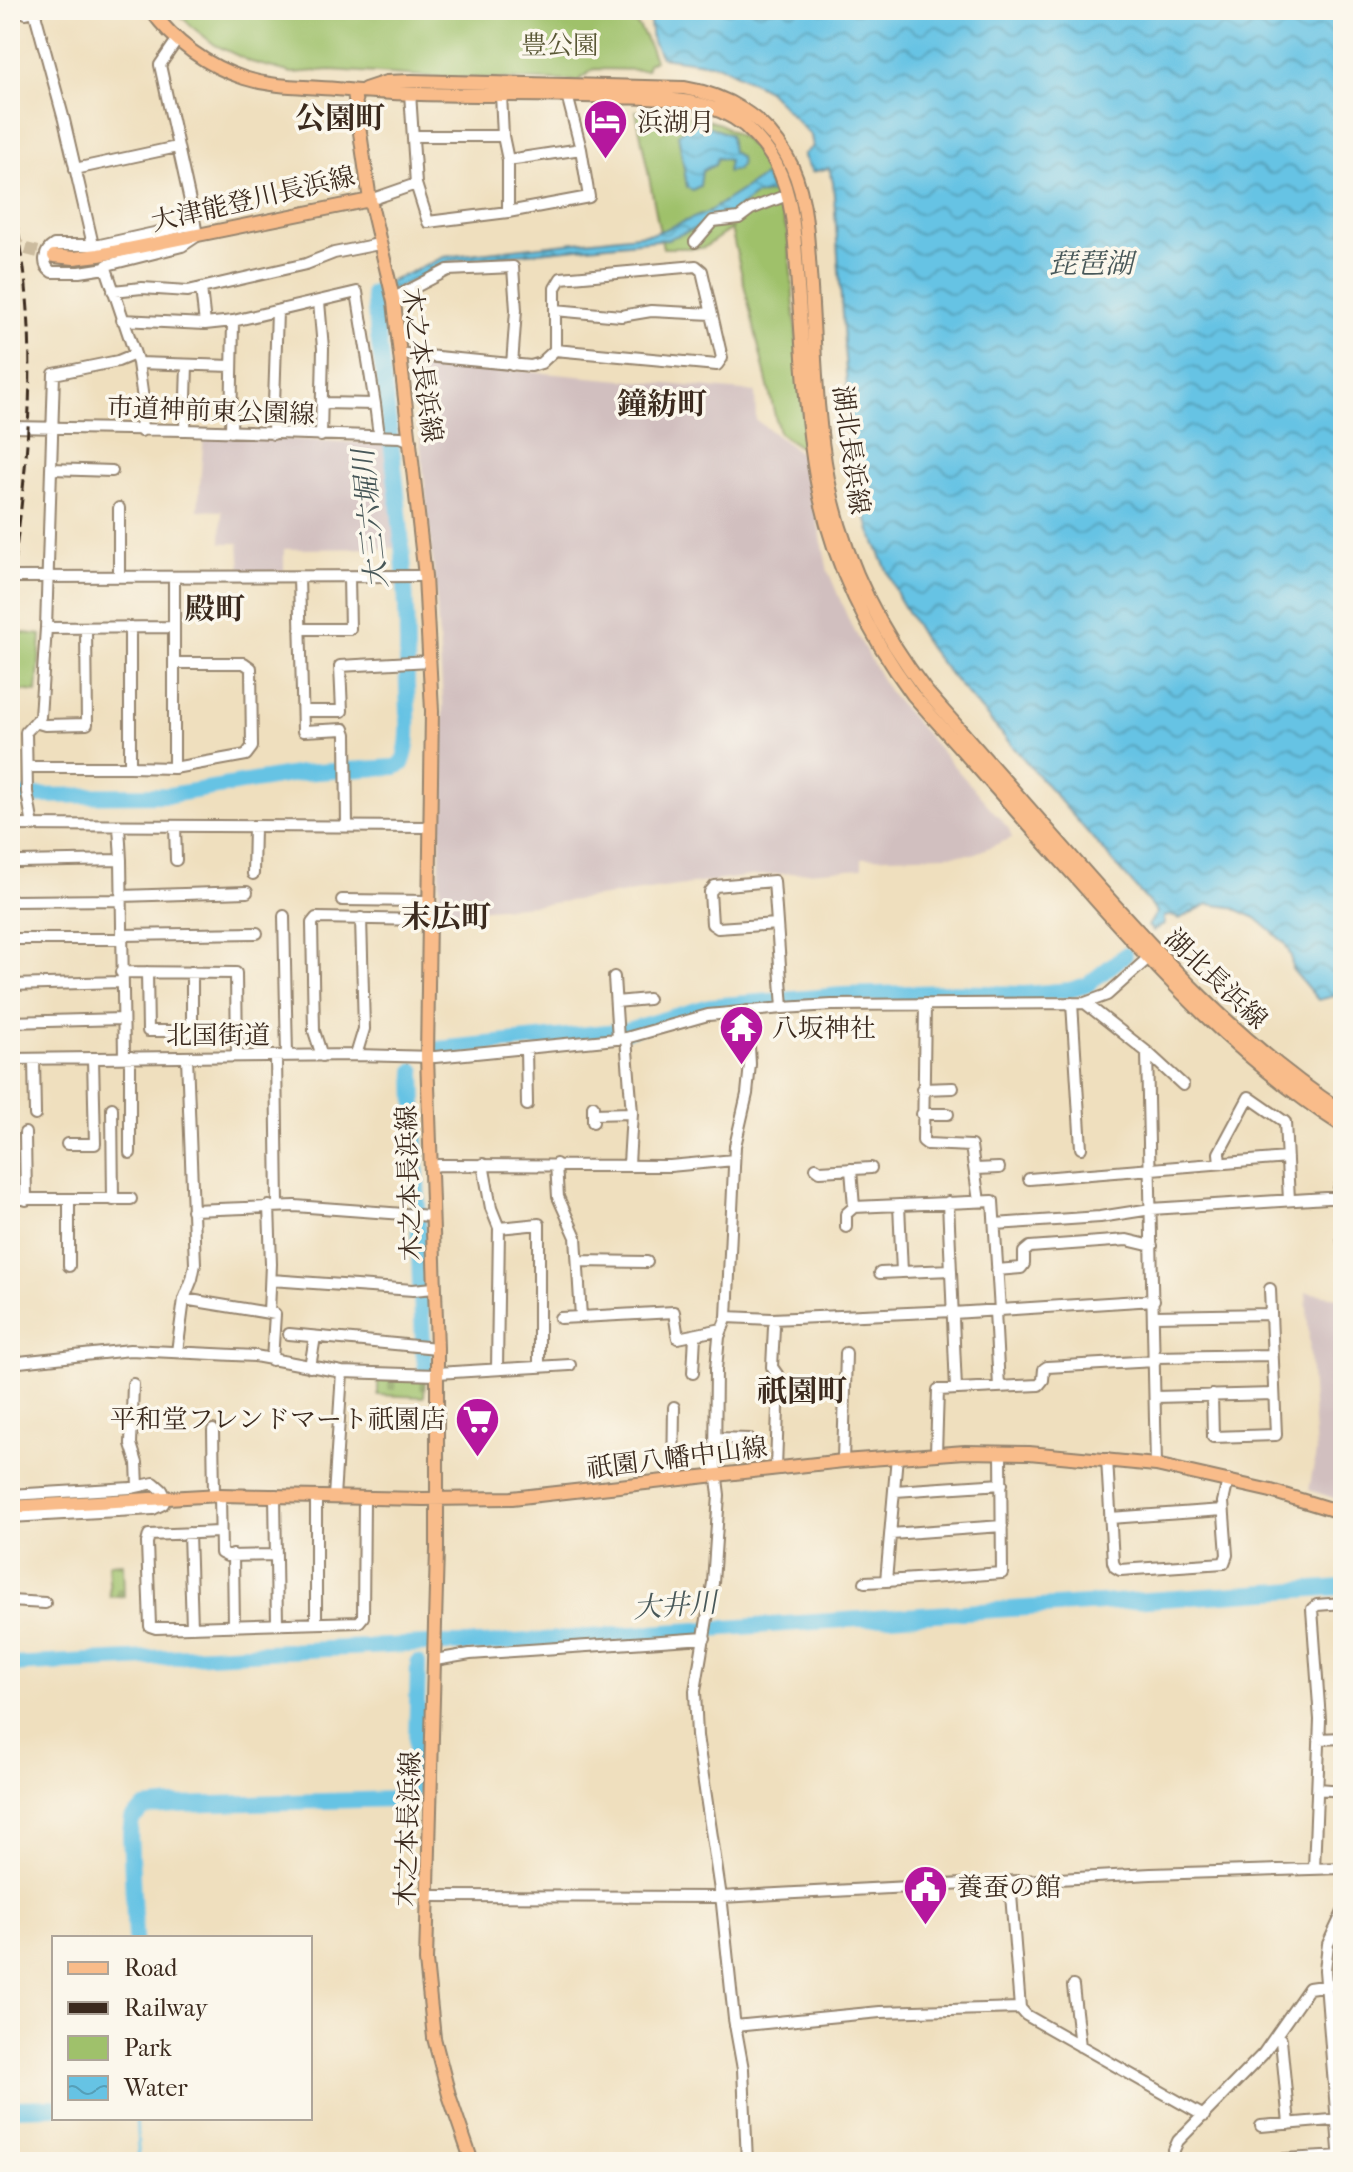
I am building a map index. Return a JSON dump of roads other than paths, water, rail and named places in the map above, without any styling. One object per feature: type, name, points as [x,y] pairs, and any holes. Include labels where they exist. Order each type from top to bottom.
[{"type":"main road","points":[[151,10],[177,40],[223,70],[274,86],[354,92]]},
{"type":"main road","name":"湖北長浜線","points":[[354,92],[386,82],[412,81],[684,88],[704,91],[739,106],[771,135],[787,156],[799,186],[807,228],[828,477],[838,525],[852,567],[893,647],[926,691],[1152,956],[1248,1041],[1343,1112]]},
{"type":"main road","name":"湖北長浜線","points":[[354,92],[685,100],[718,109],[745,127],[776,164],[787,195],[794,228],[809,429],[816,478],[827,527],[842,572],[881,650],[913,695],[1238,1047],[1298,1096],[1343,1126]]},
{"type":"main road","name":"大津能登川長浜線","points":[[54,256],[74,258],[99,255],[196,230],[370,200],[354,92]]},
{"type":"main road","name":"木之本長浜線","points":[[370,200],[394,300],[401,357],[411,441],[423,661],[432,711],[427,1056],[437,1348],[437,1499],[426,1961],[430,2013],[443,2074],[472,2162]]},
{"type":"main road","name":"祇園八幡中山線","points":[[10,1507],[217,1495],[512,1498],[843,1461],[936,1453],[1001,1452],[1156,1465],[1228,1480],[1343,1513]]},
{"type":"street","points":[[20,10],[26,13],[34,10],[93,245]]},
{"type":"street","points":[[177,40],[160,65],[196,230]]},
{"type":"street","points":[[410,93],[416,184],[428,222],[589,197],[567,95]]},
{"type":"street","points":[[501,94],[503,136],[508,160],[508,212]]},
{"type":"street","points":[[414,136],[503,136]]},
{"type":"street","points":[[75,169],[177,147]]},
{"type":"street","points":[[508,160],[581,149]]},
{"type":"street","points":[[370,200],[416,184]]},
{"type":"street","points":[[695,242],[713,221],[739,218],[751,209],[787,195]]},
{"type":"street","points":[[196,230],[182,246],[107,265],[106,268],[80,272],[48,270],[46,256],[54,245],[93,245],[196,230]]},
{"type":"street","points":[[113,291],[142,288],[188,291],[379,244]]},
{"type":"street","points":[[401,357],[406,354],[531,366],[541,363],[555,350],[555,288],[561,278],[696,266],[702,271],[722,358],[717,365],[555,350]]},
{"type":"street","points":[[394,300],[448,270],[513,267],[516,310],[512,365]]},
{"type":"street","points":[[106,268],[136,359],[143,399],[141,431]]},
{"type":"street","points":[[201,288],[205,324]]},
{"type":"street","points":[[122,320],[205,324],[233,321],[357,292],[380,433]]},
{"type":"street","points":[[319,302],[323,348],[321,436]]},
{"type":"street","points":[[555,310],[621,316],[651,311],[712,314]]},
{"type":"street","points":[[273,434],[277,311]]},
{"type":"street","points":[[231,432],[233,321]]},
{"type":"street","points":[[33,826],[32,804],[27,792],[26,732],[40,717],[54,374],[136,359],[232,366]]},
{"type":"street","points":[[185,430],[187,365]]},
{"type":"street","points":[[322,403],[375,404]]},
{"type":"street","name":"市道神前東公園線","points":[[10,427],[321,436],[380,433],[411,441]]},
{"type":"street","points":[[51,469],[112,471]]},
{"type":"street","points":[[119,508],[119,577]]},
{"type":"street","points":[[10,577],[418,576]]},
{"type":"street","points":[[174,577],[174,768]]},
{"type":"street","points":[[299,577],[303,731],[344,729],[347,827]]},
{"type":"street","points":[[300,629],[350,629],[349,577]]},
{"type":"street","points":[[130,627],[130,767]]},
{"type":"street","points":[[46,628],[174,627]]},
{"type":"street","points":[[35,722],[45,725],[87,724],[86,628]]},
{"type":"street","points":[[303,711],[342,711],[340,666],[423,661]]},
{"type":"street","points":[[27,767],[174,768],[246,755],[252,747],[251,668],[244,663],[175,663]]},
{"type":"street","points":[[10,825],[429,827]]},
{"type":"street","points":[[119,826],[122,1019],[127,1057],[130,1153]]},
{"type":"street","points":[[175,826],[176,860]]},
{"type":"street","points":[[253,874],[254,827]]},
{"type":"street","points":[[18,862],[121,860]]},
{"type":"street","points":[[777,924],[718,928],[712,924],[710,892],[715,886],[774,881],[777,924],[782,1003]]},
{"type":"street","points":[[10,901],[247,892]]},
{"type":"street","points":[[342,900],[428,901]]},
{"type":"street","points":[[269,1312],[284,916]]},
{"type":"street","points":[[322,1056],[314,1031],[312,923],[316,918],[428,920]]},
{"type":"street","points":[[356,1055],[364,1029],[361,918]]},
{"type":"street","points":[[10,939],[257,933]]},
{"type":"street","points":[[1085,1003],[1107,995],[1152,956]]},
{"type":"street","points":[[147,972],[148,1031],[237,1031]]},
{"type":"street","points":[[10,985],[121,977],[147,972],[236,973],[237,1056]]},
{"type":"street","points":[[192,972],[192,1031]]},
{"type":"street","points":[[614,977],[632,1113],[629,1164]]},
{"type":"street","points":[[616,1002],[648,999]]},
{"type":"street","name":"北国街道","points":[[10,1059],[427,1056],[646,1034],[697,1017],[782,1003],[1085,1003]]},
{"type":"street","points":[[1072,1003],[1081,1148]]},
{"type":"street","points":[[1085,1003],[1183,1085]]},
{"type":"street","points":[[925,1004],[924,1142],[969,1144],[973,1149],[979,1201]]},
{"type":"street","points":[[747,1011],[750,1064],[734,1160],[727,1317],[722,1329],[716,1369],[716,1476],[719,1495],[713,1583],[695,1691],[697,1736],[743,2069],[747,2162]]},
{"type":"street","points":[[10,1022],[122,1019]]},
{"type":"street","points":[[526,1048],[527,1105]]},
{"type":"street","points":[[1147,1052],[1156,1465]]},
{"type":"street","points":[[177,1352],[184,1299],[195,1264],[187,1057]]},
{"type":"street","points":[[67,1144],[95,1144],[93,1058]]},
{"type":"street","points":[[34,1059],[35,1115]]},
{"type":"street","points":[[922,1089],[953,1088]]},
{"type":"street","points":[[1220,1163],[1219,1153],[1249,1097],[1285,1122],[1289,1200]]},
{"type":"street","points":[[112,1108],[113,1200]]},
{"type":"street","points":[[593,1114],[632,1113]]},
{"type":"street","points":[[922,1114],[948,1114]]},
{"type":"street","points":[[25,1133],[26,1200]]},
{"type":"street","points":[[1029,1179],[1287,1158]]},
{"type":"street","points":[[430,1167],[483,1164],[670,1166],[734,1160]]},
{"type":"street","points":[[483,1164],[491,1208],[499,1228],[497,1369]]},
{"type":"street","points":[[556,1164],[558,1197],[576,1237],[581,1317]]},
{"type":"street","points":[[816,1168],[820,1171],[871,1168]]},
{"type":"street","points":[[975,1169],[999,1168]]},
{"type":"street","points":[[851,1169],[854,1207]]},
{"type":"street","points":[[1343,1181],[1339,1188],[1343,1245]]},
{"type":"street","points":[[995,1224],[1100,1217],[1151,1209],[1341,1197]]},
{"type":"street","points":[[10,1199],[131,1199]]},
{"type":"street","points":[[69,1200],[69,1266]]},
{"type":"street","points":[[846,1227],[846,1214],[854,1207],[993,1201],[999,1387]]},
{"type":"street","points":[[948,1202],[956,1389]]},
{"type":"street","points":[[899,1205],[902,1272]]},
{"type":"street","points":[[192,1210],[274,1206],[431,1216]]},
{"type":"street","points":[[499,1228],[539,1224],[539,1367]]},
{"type":"street","points":[[997,1270],[1021,1268],[1024,1252],[1030,1247],[1127,1240],[1152,1246]]},
{"type":"street","points":[[578,1261],[647,1262]]},
{"type":"street","points":[[880,1273],[951,1270]]},
{"type":"street","points":[[271,1280],[413,1290],[434,1288]]},
{"type":"street","points":[[1212,1395],[1213,1437],[1276,1435],[1270,1289]]},
{"type":"street","points":[[184,1299],[275,1314],[272,1360]]},
{"type":"street","points":[[727,1317],[772,1319],[997,1311],[1154,1300]]},
{"type":"street","points":[[560,1318],[674,1312],[678,1338],[722,1329]]},
{"type":"street","points":[[1154,1316],[1271,1314]]},
{"type":"street","points":[[774,1327],[772,1367],[779,1377],[776,1469]]},
{"type":"street","points":[[289,1334],[437,1348]]},
{"type":"street","points":[[693,1373],[695,1335]]},
{"type":"street","points":[[310,1367],[315,1337]]},
{"type":"street","points":[[10,1363],[130,1350],[272,1360],[342,1372],[437,1374],[570,1365]]},
{"type":"street","points":[[843,1461],[846,1353]]},
{"type":"street","points":[[936,1453],[938,1390],[1039,1385],[1047,1367],[1272,1355]]},
{"type":"street","points":[[334,1497],[342,1372]]},
{"type":"street","points":[[133,1384],[131,1444],[137,1463],[138,1486]]},
{"type":"street","points":[[1155,1397],[1274,1394]]},
{"type":"street","points":[[673,1481],[674,1407]]},
{"type":"street","points":[[213,1430],[220,1552],[275,1555]]},
{"type":"street","points":[[716,1438],[749,1439]]},
{"type":"street","points":[[865,1582],[1002,1573],[1001,1452]]},
{"type":"street","points":[[886,1581],[897,1456]]},
{"type":"street","points":[[1107,1459],[1113,1564],[1118,1570],[1222,1563],[1227,1555],[1223,1510],[1228,1480]]},
{"type":"street","points":[[10,1495],[154,1483],[166,1498],[163,1504],[153,1509],[10,1517]]},
{"type":"street","points":[[895,1491],[1002,1484]]},
{"type":"street","points":[[275,1495],[277,1624]]},
{"type":"street","points":[[316,1497],[316,1623]]},
{"type":"street","points":[[219,1532],[152,1534],[148,1537],[149,1622],[156,1628],[359,1622],[363,1619],[364,1498]]},
{"type":"street","points":[[1110,1518],[1223,1510]]},
{"type":"street","points":[[891,1534],[1002,1526]]},
{"type":"street","points":[[189,1533],[192,1627]]},
{"type":"street","points":[[233,1555],[234,1626]]},
{"type":"street","points":[[10,1601],[45,1603]]},
{"type":"street","points":[[1314,1869],[1320,1720],[1312,1609],[1317,1605],[1343,1603]]},
{"type":"street","points":[[435,1658],[706,1636]]},
{"type":"street","points":[[1319,1739],[1343,1738]]},
{"type":"street","points":[[1318,1789],[1343,1791]]},
{"type":"street","points":[[428,1896],[721,1897],[1151,1874],[1343,1868]]},
{"type":"street","points":[[1010,1882],[1020,2008],[1026,2015],[1204,2116]]},
{"type":"street","points":[[1224,2162],[1341,2158],[1327,1951],[1343,1912]]},
{"type":"street","points":[[1173,2162],[1175,2146],[1278,2036],[1305,1992],[1313,1986],[1343,1983]]},
{"type":"street","points":[[1073,1986],[1080,2046]]},
{"type":"street","points":[[735,2026],[880,2012],[1020,2008]]},
{"type":"street","points":[[1278,2036],[1281,2040],[1289,2124]]},
{"type":"street","points":[[1261,2126],[1340,2119]]},
{"type":"street","points":[[1099,2162],[1144,2162]]},
{"type":"water","name":"琵琶湖","points":[[617,10],[1343,10],[1343,994],[1318,1000],[1292,969],[1291,956],[1285,943],[1256,918],[1231,907],[1208,904],[1179,919],[1170,915],[1164,917],[1164,925],[1153,931],[1148,926],[1157,912],[929,648],[899,598],[870,531],[861,497],[847,388],[833,182],[829,168],[812,172],[803,155],[813,146],[811,136],[768,90],[719,65],[661,57],[652,40],[649,15],[641,20]]},
{"type":"water","points":[[701,123],[730,135],[732,152],[740,157],[741,164],[737,170],[727,172],[729,160],[717,158],[715,165],[702,171],[700,186],[692,190],[687,187],[678,134],[689,124]]},
{"type":"water","points":[[764,176],[773,192],[754,196],[726,217],[668,239],[449,261],[370,304],[367,292],[444,257],[655,233],[706,213]]},
{"type":"waterway","name":"大三六堀川","points":[[10,796],[170,795],[301,773],[402,764],[408,731],[407,626],[396,483],[373,293],[382,289]]},
{"type":"waterway","points":[[438,1049],[627,1030],[710,1006],[842,995],[946,992],[1025,994],[1070,990],[1087,985],[1125,955]]},
{"type":"waterway","points":[[414,1071],[418,1211]]},
{"type":"waterway","points":[[418,1221],[420,1286]]},
{"type":"waterway","points":[[421,1295],[423,1343]]},
{"type":"waterway","points":[[423,1350],[426,1371]]},
{"type":"waterway","name":"大井川","points":[[10,1665],[426,1644],[483,1644],[1343,1587]]},
{"type":"waterway","points":[[135,1936],[130,1833],[132,1819],[144,1808],[398,1799],[409,1795],[415,1786],[418,1663]]},
{"type":"waterway","points":[[10,2108],[52,2107]]},
{"type":"waterway","points":[[136,2120],[139,2162]]},
{"type":"tunnel","points":[[10,241],[26,249],[54,256]]},
{"type":"railway","points":[[10,193],[27,293],[30,343],[27,442],[10,593]]},
{"type":"place","name":"浜湖月","points":[[606,161]]},
{"type":"place","name":"八坂神社","points":[[741,1067]]},
{"type":"place","name":"平和堂フレンドマート祇園店","points":[[477,1458]]},
{"type":"place","name":"養蚕の館","points":[[926,1926]]},
{"type":"district","name":"公園町","points":[[340,118]]},
{"type":"district","name":"鐘紡町","points":[[662,404]]},
{"type":"district","name":"殿町","points":[[215,609]]},
{"type":"district","name":"末広町","points":[[446,917]]},
{"type":"district","name":"祇園町","points":[[802,1391]]},
{"type":"park label","name":"豊公園","points":[[560,45]]}]
